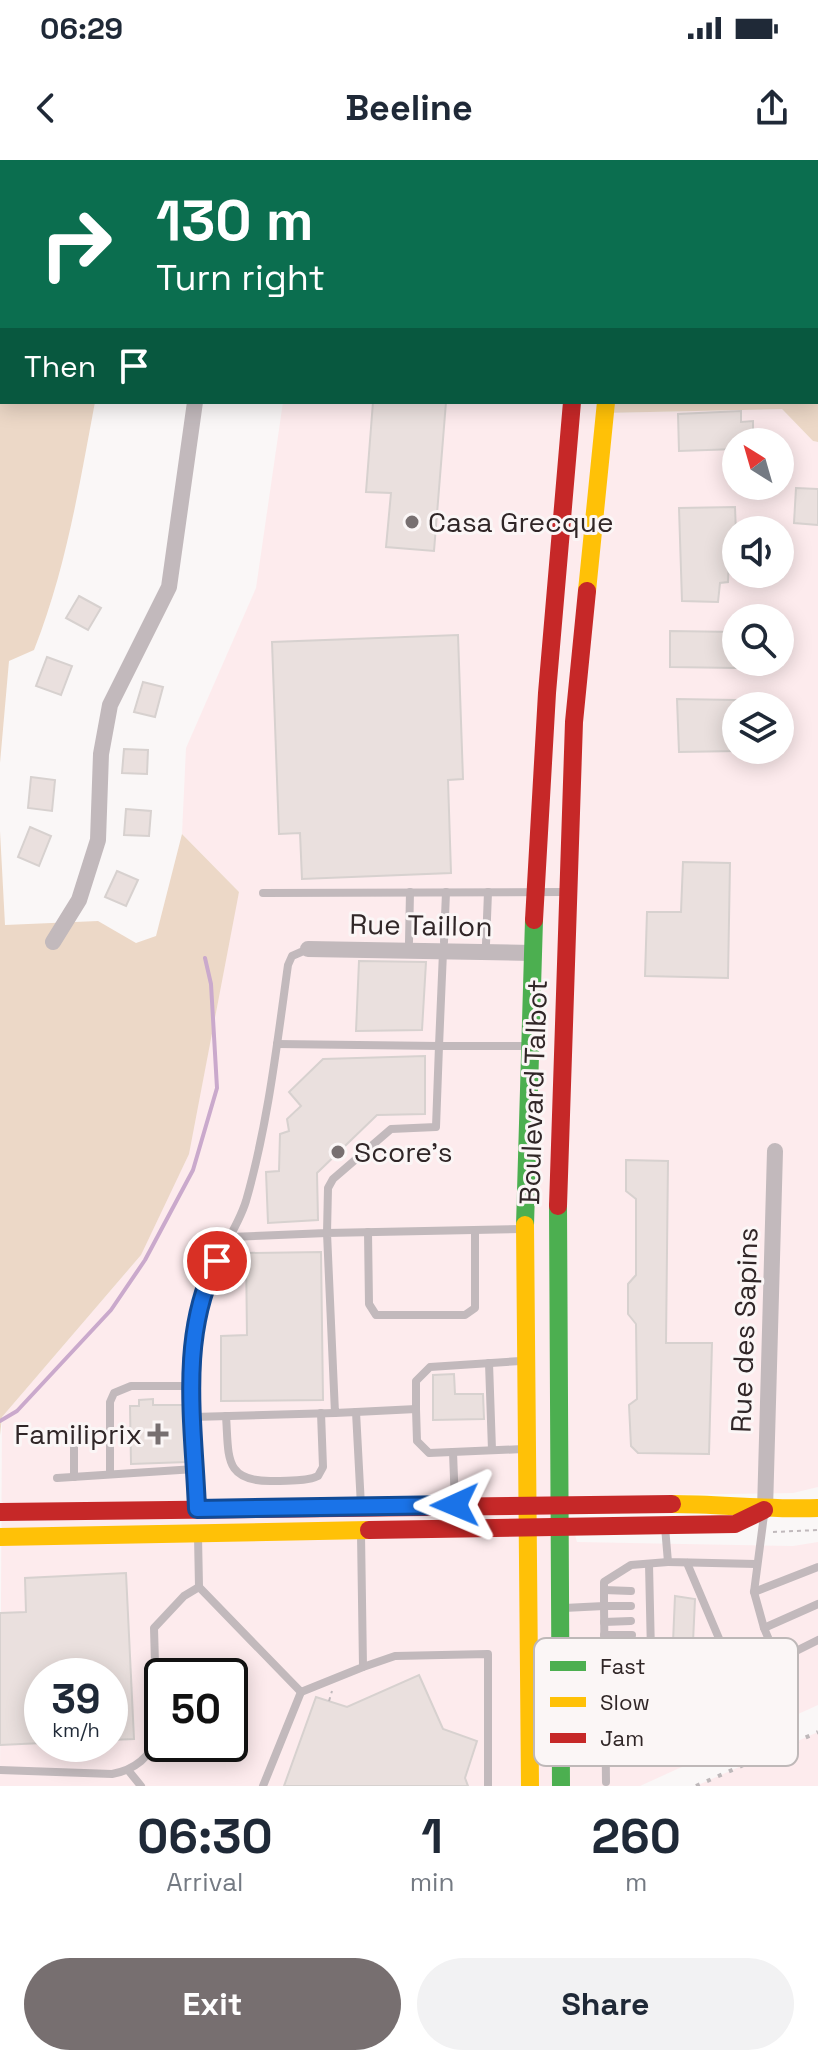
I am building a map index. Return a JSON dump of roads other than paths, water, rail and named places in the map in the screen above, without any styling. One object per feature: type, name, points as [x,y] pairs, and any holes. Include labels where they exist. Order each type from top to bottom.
[{"type":"main road","name":"Boulevard Talbot","points":[[530,1786],[525,1525],[525,1229],[532,953],[553,592],[572,404]]},
{"type":"main road","name":"Boulevard Talbot","points":[[559,1638],[558,1141],[567,893],[574,722],[606,404]]},
{"type":"main road","points":[[0,1512],[559,1503],[729,1504],[765,1510],[818,1508]]},
{"type":"main road","points":[[0,1537],[525,1525],[735,1524],[765,1510]]},
{"type":"main road","name":"Boulevard Talbot","points":[[561,1766],[561,1786]]},
{"type":"street","points":[[53,942],[79,900],[98,840],[101,754],[110,705],[169,587],[195,404]]},
{"type":"street","name":"Rue Taillon","points":[[308,949],[444,947],[532,953]]},
{"type":"street","name":"Rue des Sapins","points":[[765,1510],[775,1151]]},
{"type":"lane","points":[[263,893],[535,890],[567,893]]},
{"type":"lane","points":[[409,942],[410,892]]},
{"type":"lane","points":[[335,1413],[328,1188],[333,1179],[391,1129],[436,1127],[446,892]]},
{"type":"lane","points":[[486,944],[488,892]]},
{"type":"lane","points":[[301,1692],[199,1587],[193,1329],[205,1284],[246,1199],[268,1104],[288,965],[292,956],[308,949]]},
{"type":"lane","points":[[277,1044],[530,1046]]},
{"type":"lane","points":[[229,1237],[525,1229]]},
{"type":"lane","points":[[368,1232],[369,1304],[376,1315],[465,1315],[475,1308],[475,1230]]},
{"type":"lane","points":[[525,1360],[430,1367],[416,1381],[421,1448],[429,1453],[525,1449]]},
{"type":"lane","points":[[489,1363],[492,1450]]},
{"type":"lane","points":[[110,1474],[110,1402],[114,1393],[131,1386],[193,1386]]},
{"type":"lane","points":[[193,1417],[416,1409]]},
{"type":"lane","points":[[356,1412],[361,1507]]},
{"type":"lane","points":[[226,1416],[232,1467],[237,1474],[257,1482],[318,1476],[323,1467],[321,1413]]},
{"type":"lane","points":[[74,1427],[74,1477]]},
{"type":"lane","points":[[453,1452],[455,1505]]},
{"type":"lane","points":[[57,1478],[195,1469]]},
{"type":"lane","points":[[664,1504],[668,1562]]},
{"type":"lane","points":[[765,1510],[754,1592],[768,1638]]},
{"type":"lane","points":[[360,1529],[363,1667]]},
{"type":"lane","points":[[632,1635],[604,1635],[604,1582],[631,1565],[668,1562],[756,1564]]},
{"type":"lane","points":[[687,1563],[719,1638]]},
{"type":"lane","points":[[648,1638],[646,1590],[649,1564]]},
{"type":"lane","points":[[754,1592],[818,1567]]},
{"type":"lane","points":[[0,1770],[88,1774],[128,1770],[149,1753],[157,1734],[154,1628],[184,1596],[199,1587]]},
{"type":"lane","points":[[604,1590],[631,1591]]},
{"type":"lane","points":[[764,1628],[818,1604]]},
{"type":"lane","points":[[559,1608],[631,1606]]},
{"type":"lane","points":[[604,1622],[631,1621]]},
{"type":"lane","points":[[798,1649],[818,1640]]},
{"type":"lane","points":[[263,1786],[301,1692],[395,1656],[488,1654],[488,1786]]},
{"type":"lane","points":[[606,1766],[606,1782]]},
{"type":"lane","points":[[128,1770],[138,1784]]},
{"type":"waterway","points":[[0,1421],[17,1411],[111,1310],[145,1260],[193,1170],[217,1088],[211,984],[205,958]]},
{"type":"railway","points":[[798,1741],[818,1732]]},
{"type":"railway","points":[[696,1786],[741,1766]]},
{"type":"place","name":"Casa Grecque","points":[[412,522]]},
{"type":"place","name":"Score's","points":[[338,1152]]},
{"type":"place","name":"Familiprix","points":[[158,1434]]}]
